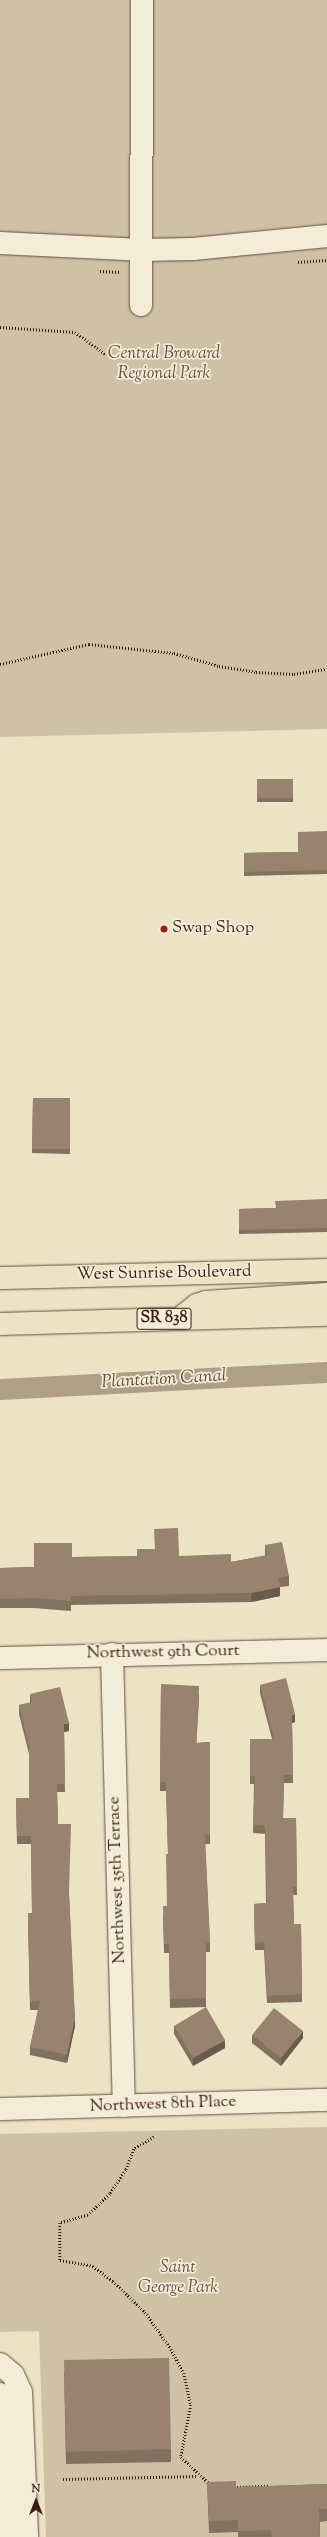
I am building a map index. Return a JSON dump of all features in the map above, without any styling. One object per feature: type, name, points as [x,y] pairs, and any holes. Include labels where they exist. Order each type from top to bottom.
[{"type":"main road","name":"West Sunrise Boulevard","points":[[0,1278],[327,1270]]},
{"type":"main road","points":[[180,1319],[197,1306],[206,1302],[327,1294]]},
{"type":"main road","name":"SR 838","points":[[0,1324],[327,1315]]},
{"type":"street","points":[[141,305],[142,0]]},
{"type":"street","points":[[0,244],[141,250],[208,248],[327,236]]},
{"type":"street","name":"Northwest 9th Court","points":[[0,1658],[112,1654],[327,1650]]},
{"type":"street","name":"Northwest 35th Terrace","points":[[112,1654],[124,2106]]},
{"type":"street","name":"Northwest 8th Place","points":[[0,2109],[327,2100]]},
{"type":"street","points":[[0,2364],[13,2375],[21,2392],[27,2537]]},
{"type":"street","points":[[0,2394],[4,2530]]},
{"type":"path","points":[[0,327],[75,332],[107,355]]},
{"type":"path","points":[[0,664],[89,644],[174,653],[219,666],[256,672],[294,674],[327,669]]},
{"type":"path","points":[[154,2138],[134,2149],[126,2170],[110,2194],[88,2215],[60,2223],[60,2260],[93,2266],[113,2281],[145,2312],[171,2349],[184,2373],[191,2404],[181,2458],[199,2476],[214,2485]]},
{"type":"path","points":[[63,2479],[199,2476]]},
{"type":"path","points":[[229,2487],[274,2486]]},
{"type":"green space","name":"Central Broward Regional Park","points":[[0,0],[327,0],[327,729],[0,737]]},
{"type":"green space","name":"Saint George Park","points":[[327,2127],[327,2537],[46,2537],[39,2331],[0,2332],[0,2134]]},
{"type":"building","points":[[257,779],[293,779],[293,798],[257,798]]},
{"type":"building","points":[[327,831],[327,870],[244,872],[244,853],[298,852],[298,832]]},
{"type":"building","points":[[33,1098],[70,1098],[70,1149],[32,1149]]},
{"type":"building","points":[[327,1199],[327,1228],[239,1230],[239,1209],[276,1208],[275,1201]]},
{"type":"building","points":[[178,1528],[179,1556],[231,1554],[231,1562],[267,1555],[265,1545],[282,1542],[289,1576],[278,1578],[280,1587],[251,1593],[71,1596],[71,1601],[33,1598],[0,1599],[0,1568],[34,1567],[34,1543],[72,1543],[72,1557],[137,1556],[137,1549],[155,1549],[154,1529]]},
{"type":"building","points":[[286,1678],[295,1714],[292,1715],[293,1775],[284,1775],[283,1818],[296,1818],[297,1887],[293,1887],[294,1924],[301,1924],[302,1994],[267,1996],[264,1942],[255,1943],[254,1904],[267,1903],[265,1826],[253,1825],[255,1776],[250,1776],[250,1739],[274,1739],[260,1685]]},
{"type":"building","points":[[161,1684],[199,1686],[196,1743],[210,1742],[210,1835],[205,1835],[210,1943],[206,1943],[206,1998],[170,1999],[169,1944],[164,1944],[163,1906],[167,1906],[166,1854],[168,1854],[166,1782],[160,1782]]},
{"type":"building","points":[[60,1687],[69,1723],[64,1724],[65,1784],[57,1784],[58,1824],[71,1824],[69,1892],[75,2018],[67,2055],[30,2047],[40,2001],[30,2002],[28,1913],[32,1913],[31,1836],[17,1836],[16,1798],[29,1798],[29,1746],[19,1705],[32,1702],[30,1694]]},
{"type":"building","points":[[206,2007],[225,2040],[193,2058],[174,2026]]},
{"type":"building","points":[[274,2008],[303,2031],[281,2058],[252,2035]]},
{"type":"building","points":[[169,2358],[171,2449],[66,2452],[64,2360]]},
{"type":"building","points":[[236,2481],[236,2487],[327,2484],[327,2509],[319,2509],[320,2537],[272,2537],[271,2530],[238,2531],[238,2520],[209,2521],[207,2482]]},
{"type":"waterway","name":"Plantation Canal","points":[[0,1389],[327,1372]]},
{"type":"place","name":"Swap Shop","points":[[164,929]]}]
